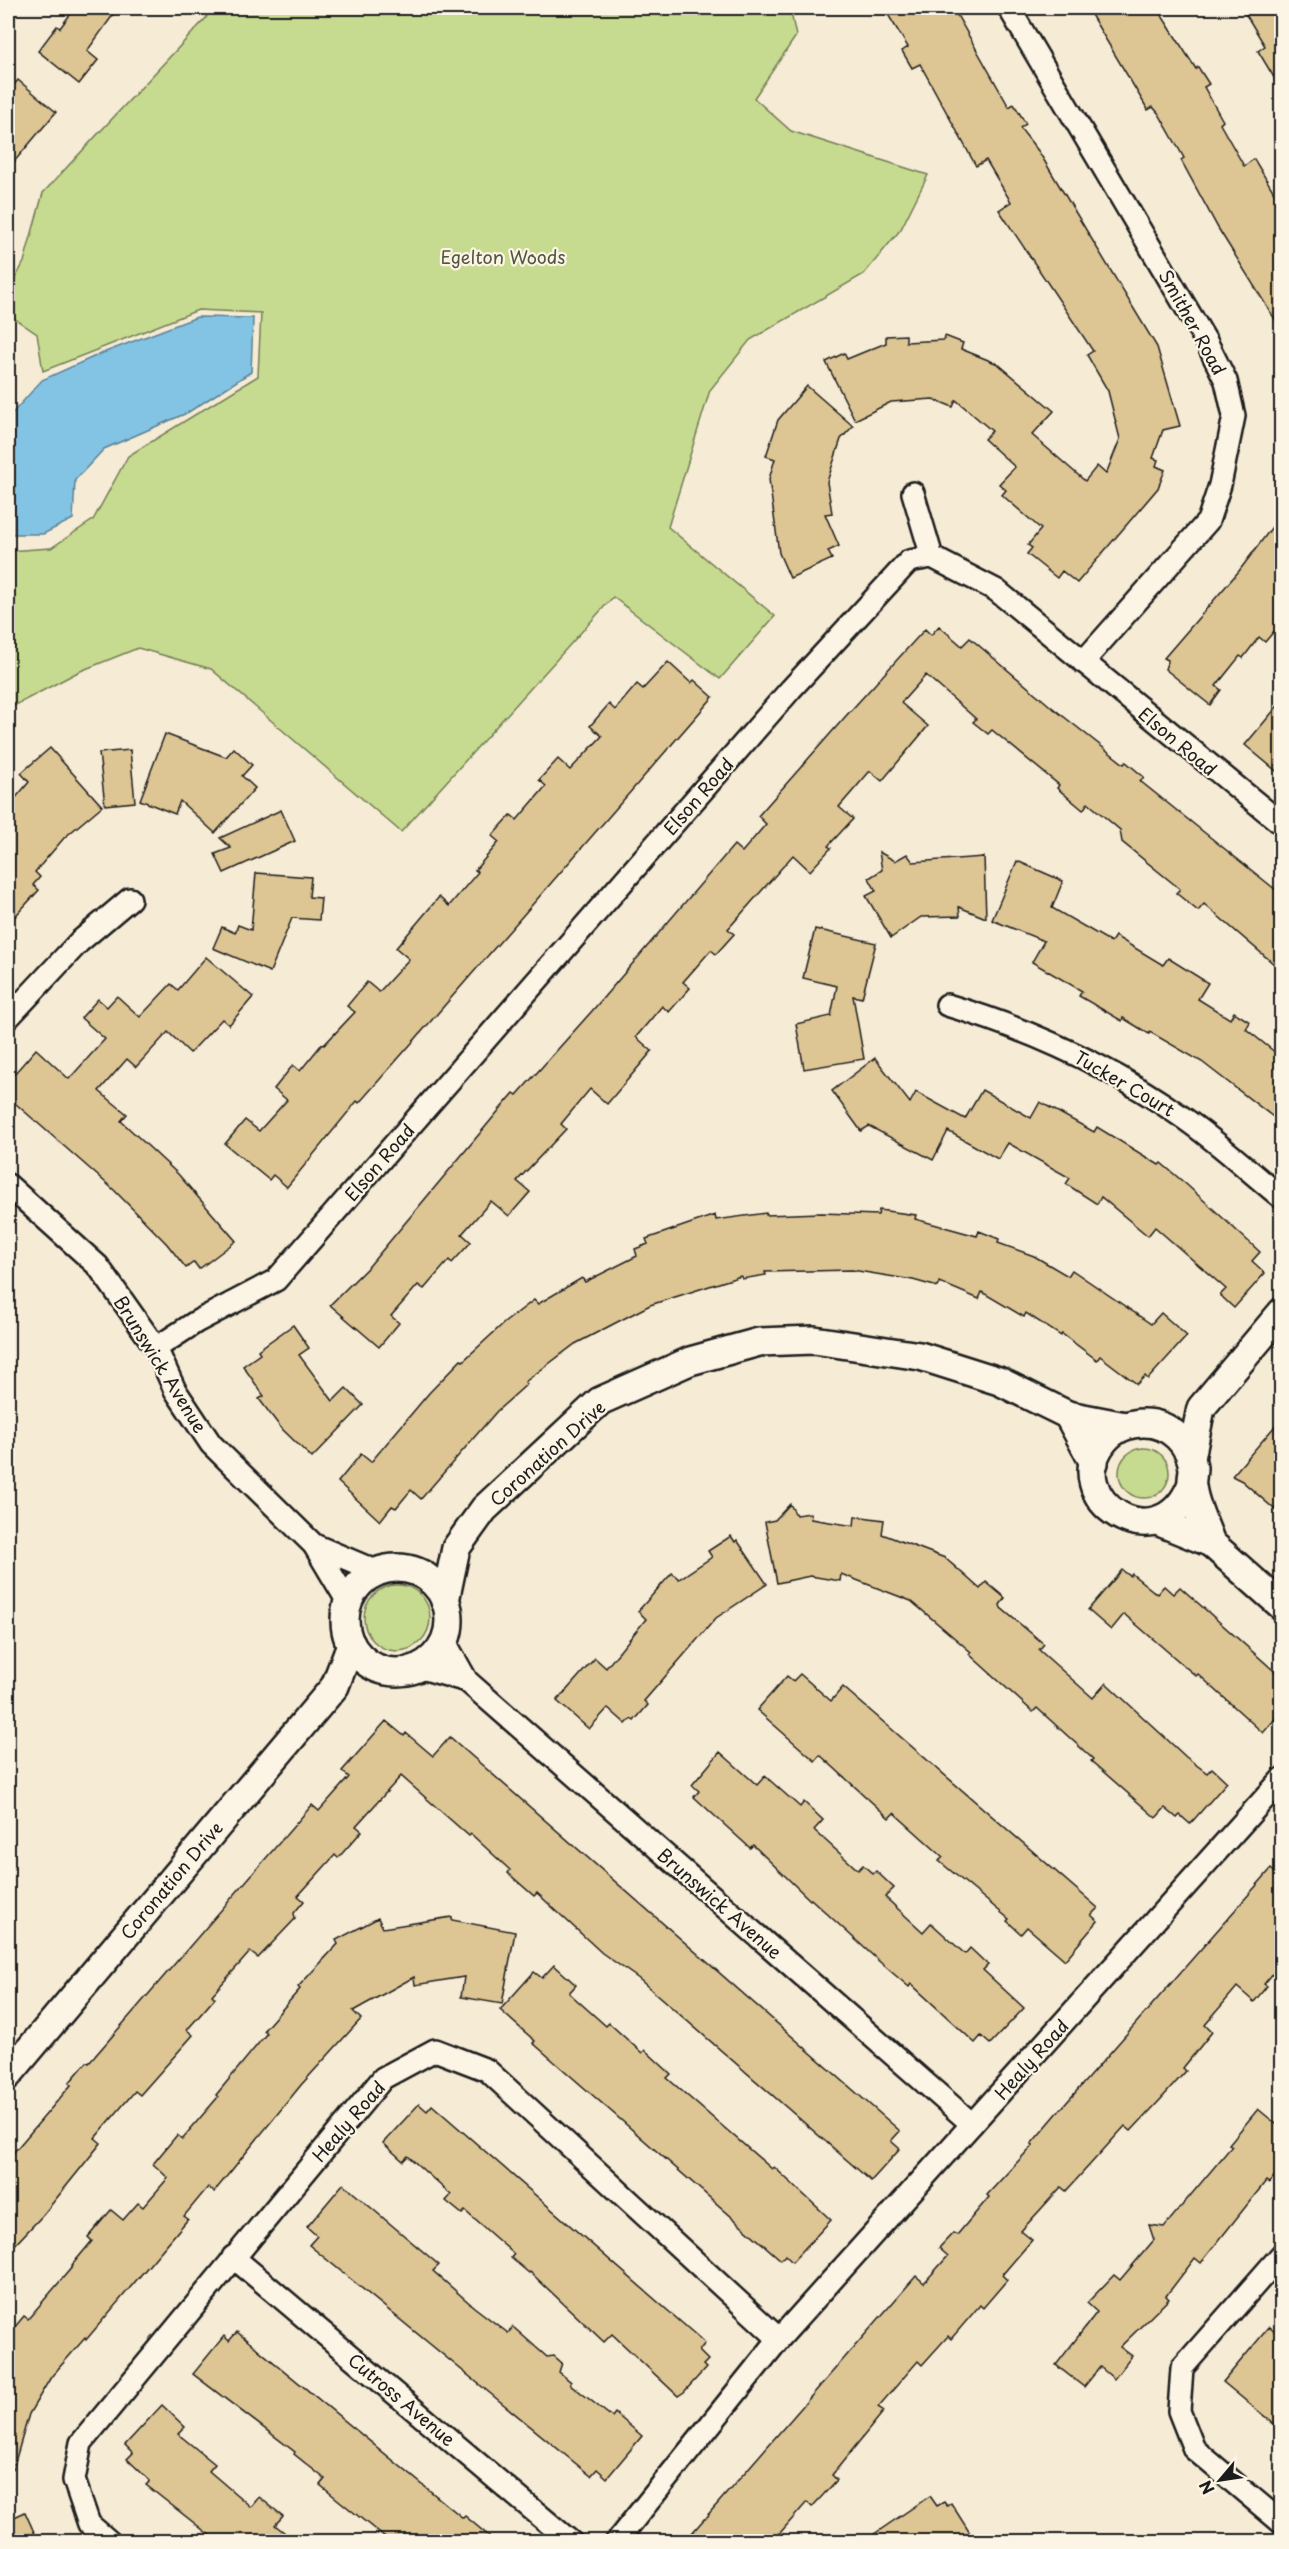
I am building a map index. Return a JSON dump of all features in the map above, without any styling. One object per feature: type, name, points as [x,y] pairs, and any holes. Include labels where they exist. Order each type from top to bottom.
[{"type":"street","name":"Smither Road","points":[[1009,8],[1207,343],[1226,381],[1234,416],[1220,485],[1208,521],[1083,662]]},
{"type":"street","points":[[913,493],[932,557]]},
{"type":"street","name":"Elson Road","points":[[156,1348],[196,1322],[276,1280],[791,689],[909,561],[932,557],[996,590],[1281,824]]},
{"type":"street","points":[[8,1018],[79,942],[130,899]]},
{"type":"street","name":"Tucker Court","points":[[947,1005],[1009,1024],[1077,1054],[1182,1117],[1281,1198]]},
{"type":"street","name":"Brunswick Avenue","points":[[8,1185],[98,1266],[156,1348],[175,1390],[211,1444],[314,1545],[348,1602]]},
{"type":"street","points":[[1211,1543],[1191,1486],[1191,1458],[1201,1408],[1281,1312]]},
{"type":"street","name":"Coronation Drive","points":[[445,1601],[456,1548],[484,1509],[600,1401],[690,1361],[759,1342],[814,1340],[920,1356],[999,1381],[1068,1415],[1125,1426]]},
{"type":"street","points":[[1094,1463],[1104,1441],[1125,1426],[1151,1423],[1201,1408]]},
{"type":"street","points":[[1068,1415],[1094,1463],[1095,1488],[1109,1509],[1131,1522],[1157,1521],[1211,1543],[1281,1606]]},
{"type":"street","points":[[1151,1423],[1164,1427],[1176,1435],[1191,1458]]},
{"type":"street","points":[[1157,1521],[1179,1508],[1191,1486]]},
{"type":"street","name":"Brunswick Avenue","points":[[314,1545],[391,1570]]},
{"type":"street","points":[[381,1670],[369,1664],[351,1644],[346,1630],[348,1602],[365,1579],[456,1548]]},
{"type":"street","points":[[335,1686],[381,1670],[406,1671],[418,1667],[429,1661],[444,1640],[448,1614],[445,1601],[429,1580],[391,1570]]},
{"type":"street","name":"Brunswick Avenue","points":[[444,1640],[467,1681],[972,2124]]},
{"type":"street","name":"Coronation Drive","points":[[9,2070],[335,1686],[351,1644]]},
{"type":"street","name":"Brunswick Avenue","points":[[418,1667],[467,1681]]},
{"type":"street","name":"Healy Road","points":[[616,2541],[779,2339],[1281,1779]]},
{"type":"street","name":"Healy Road","points":[[110,2541],[88,2524],[74,2480],[81,2443],[383,2078],[435,2050],[487,2070],[779,2339]]},
{"type":"street","points":[[1281,2254],[1182,2368],[1179,2410],[1194,2449],[1281,2523]]},
{"type":"street","name":"Cutross Avenue","points":[[233,2257],[571,2541]]},
{"type":"green space","name":"Egelton Woods","points":[[211,8],[790,8],[796,36],[754,98],[791,131],[928,175],[901,229],[864,274],[750,340],[710,390],[668,527],[775,616],[720,679],[613,597],[401,832],[211,669],[138,648],[78,672],[8,709],[8,551],[51,548],[93,520],[128,456],[258,376],[261,313],[198,310],[43,371],[37,334],[8,314],[8,292],[24,262],[43,193],[206,18]]},
{"type":"green space","points":[[1144,1448],[1162,1455],[1169,1473],[1162,1491],[1144,1498],[1126,1491],[1119,1473],[1126,1455]]},
{"type":"green space","points":[[397,1585],[410,1588],[420,1595],[427,1605],[430,1618],[427,1631],[420,1641],[410,1648],[397,1651],[384,1648],[374,1641],[367,1631],[364,1618],[367,1605],[374,1595],[384,1588]]},
{"type":"water","points":[[197,317],[253,318],[251,372],[187,413],[104,449],[75,480],[73,519],[43,534],[8,534],[8,418],[42,380],[100,354]]},
{"type":"building","points":[[75,8],[118,8],[87,51],[98,60],[79,84],[38,51],[57,26],[60,28]]},
{"type":"building","points":[[884,8],[953,8],[1009,107],[1014,104],[1026,124],[1020,128],[1039,152],[1157,347],[1180,426],[1163,430],[1153,458],[1158,460],[1156,466],[1165,470],[1158,488],[1077,583],[1062,571],[1057,578],[1027,554],[1032,548],[1028,545],[1041,529],[1002,495],[1006,490],[999,484],[1015,467],[984,439],[992,431],[956,400],[953,407],[933,399],[891,402],[855,420],[826,362],[844,353],[847,359],[886,343],[886,336],[906,335],[906,342],[944,340],[945,336],[963,343],[961,349],[998,364],[1054,411],[1032,435],[1085,481],[1097,466],[1106,474],[1120,439],[1108,391],[1087,355],[1093,351],[999,210],[1011,202],[986,160],[976,166],[920,64],[912,68],[902,51],[908,47]]},
{"type":"building","points":[[1087,8],[1157,8],[1196,69],[1198,67],[1209,84],[1204,87],[1223,121],[1220,124],[1244,166],[1254,159],[1281,204],[1281,329],[1218,228],[1181,160],[1184,158],[1159,114],[1153,107],[1148,110]]},
{"type":"building","points":[[1242,8],[1281,8],[1281,89],[1258,51],[1265,46]]},
{"type":"building","points":[[18,80],[56,112],[8,169],[8,92]]},
{"type":"building","points":[[807,386],[853,426],[841,439],[827,482],[832,513],[825,514],[839,546],[828,551],[832,559],[790,578],[779,553],[769,479],[775,459],[766,456],[778,420]]},
{"type":"building","points":[[1281,515],[1281,611],[1276,618],[1281,623],[1265,642],[1259,637],[1243,658],[1240,656],[1216,686],[1221,690],[1210,705],[1165,669],[1168,660],[1164,658],[1239,571]]},
{"type":"building","points":[[939,626],[962,646],[970,638],[1049,705],[1124,764],[1126,762],[1144,777],[1140,781],[1281,894],[1281,970],[1204,904],[1198,911],[1176,893],[1180,889],[1122,842],[1120,830],[1088,803],[1083,810],[1057,788],[1059,785],[992,730],[988,734],[973,722],[976,719],[926,675],[901,703],[928,726],[882,781],[870,771],[839,807],[853,819],[828,846],[831,848],[810,871],[793,855],[728,929],[734,934],[716,954],[711,950],[683,982],[690,988],[669,1012],[662,1006],[636,1037],[652,1051],[607,1104],[590,1089],[561,1124],[566,1129],[517,1181],[530,1192],[509,1216],[491,1201],[462,1234],[471,1242],[452,1263],[449,1260],[424,1289],[418,1285],[391,1316],[399,1323],[379,1347],[330,1305],[370,1265],[514,1093],[517,1095],[592,1011],[734,845],[742,852],[766,824],[758,816],[845,717],[925,629],[931,635]]},
{"type":"building","points":[[668,662],[691,683],[694,680],[713,697],[411,1044],[359,1103],[357,1101],[287,1187],[273,1175],[269,1180],[225,1144],[245,1120],[259,1131],[287,1100],[274,1089],[293,1065],[300,1071],[322,1044],[324,1045],[355,1012],[347,1006],[367,982],[379,992],[409,959],[396,948],[439,897],[449,906],[478,872],[475,870],[499,842],[492,836],[511,815],[517,820],[546,786],[539,780],[558,759],[570,770],[602,736],[590,726],[609,704],[615,710],[637,684],[643,689]]},
{"type":"building","points":[[1281,702],[1281,775],[1245,745]]},
{"type":"building","points":[[165,734],[226,757],[234,748],[252,765],[242,776],[255,788],[215,833],[180,801],[175,814],[140,800]]},
{"type":"building","points":[[50,748],[102,806],[64,838],[35,872],[40,877],[33,885],[39,890],[8,924],[8,807],[29,782],[21,773]]},
{"type":"building","points":[[130,750],[135,802],[105,805],[99,753]]},
{"type":"building","points":[[281,810],[295,841],[224,873],[215,854],[231,848],[220,838]]},
{"type":"building","points":[[879,852],[895,861],[907,854],[913,862],[984,857],[986,918],[959,907],[960,916],[921,917],[891,938],[866,896],[876,891],[869,878],[882,870]]},
{"type":"building","points":[[1017,861],[1063,881],[1052,908],[1111,942],[1115,936],[1163,965],[1168,958],[1208,983],[1198,999],[1230,1019],[1234,1012],[1250,1022],[1246,1029],[1281,1057],[1281,1123],[1202,1062],[1150,1032],[1149,1034],[1123,1018],[1122,1021],[1079,996],[1082,991],[1032,962],[1044,941],[992,920]]},
{"type":"building","points":[[256,873],[311,877],[309,897],[321,898],[319,920],[292,918],[270,972],[213,948],[222,927],[235,933],[238,925],[251,930]]},
{"type":"building","points":[[815,929],[876,943],[862,998],[853,996],[864,1059],[804,1069],[796,1024],[831,1016],[837,986],[803,978]]},
{"type":"building","points":[[206,957],[253,997],[229,1025],[222,1019],[190,1053],[168,1032],[136,1067],[127,1059],[99,1091],[127,1114],[121,1121],[178,1174],[236,1241],[199,1269],[194,1262],[186,1268],[167,1244],[114,1190],[8,1097],[8,1081],[36,1049],[69,1079],[105,1039],[81,1018],[98,999],[107,1007],[117,996],[140,1017],[171,984],[178,990]]},
{"type":"building","points":[[875,1058],[910,1103],[916,1092],[965,1119],[982,1090],[1031,1118],[1040,1102],[1094,1132],[1097,1127],[1159,1165],[1161,1163],[1187,1185],[1260,1252],[1252,1261],[1265,1273],[1234,1308],[1220,1295],[1226,1289],[1155,1227],[1148,1236],[1101,1197],[1097,1204],[1066,1184],[1070,1178],[1008,1143],[998,1159],[948,1131],[933,1160],[869,1126],[861,1131],[832,1091]]},
{"type":"building","points":[[879,1210],[916,1215],[915,1219],[977,1236],[979,1231],[999,1239],[998,1243],[1034,1256],[1068,1276],[1072,1270],[1151,1324],[1161,1313],[1187,1336],[1148,1379],[1145,1376],[1137,1384],[1100,1356],[1097,1360],[1062,1334],[1061,1336],[1026,1313],[1024,1317],[982,1292],[979,1299],[939,1282],[938,1287],[913,1280],[852,1270],[765,1272],[766,1275],[742,1279],[741,1276],[650,1305],[575,1344],[525,1382],[527,1384],[497,1411],[421,1499],[411,1490],[396,1508],[392,1506],[380,1521],[338,1482],[361,1454],[371,1462],[429,1393],[461,1360],[463,1361],[504,1323],[534,1300],[538,1304],[582,1278],[585,1282],[637,1256],[635,1249],[648,1244],[646,1239],[715,1215],[716,1220],[766,1213],[766,1215],[821,1213],[878,1215]]},
{"type":"building","points":[[293,1325],[309,1348],[299,1355],[333,1401],[346,1388],[363,1405],[312,1458],[281,1428],[259,1399],[264,1396],[243,1366],[260,1354],[258,1350]]},
{"type":"building","points":[[1281,1419],[1281,1515],[1242,1481],[1232,1476]]},
{"type":"building","points":[[790,1504],[796,1515],[810,1513],[811,1519],[854,1526],[855,1516],[884,1520],[882,1534],[945,1558],[980,1589],[986,1582],[1005,1598],[1000,1605],[1001,1608],[1044,1644],[1039,1650],[1093,1698],[1106,1683],[1186,1757],[1207,1773],[1212,1768],[1227,1782],[1190,1824],[1180,1815],[1177,1818],[1165,1808],[1156,1818],[1091,1761],[1093,1759],[1037,1708],[1033,1712],[969,1654],[971,1652],[911,1601],[841,1574],[840,1581],[810,1576],[777,1583],[765,1522],[775,1520]]},
{"type":"building","points":[[731,1536],[735,1542],[737,1540],[767,1584],[716,1618],[644,1701],[648,1705],[634,1721],[631,1719],[626,1724],[608,1708],[589,1729],[557,1701],[595,1658],[606,1668],[646,1619],[638,1611],[672,1573],[679,1579],[712,1557],[708,1551]]},
{"type":"building","points":[[1122,1570],[1130,1576],[1132,1574],[1157,1594],[1164,1586],[1173,1594],[1180,1587],[1281,1677],[1281,1712],[1263,1733],[1198,1674],[1196,1676],[1124,1614],[1111,1630],[1088,1610]]},
{"type":"building","points":[[800,1674],[831,1701],[843,1687],[1098,1908],[1091,1915],[1098,1921],[1065,1960],[1027,1927],[1021,1934],[1007,1921],[1009,1919],[939,1861],[943,1857],[894,1813],[889,1818],[820,1755],[815,1761],[757,1710],[787,1676],[793,1681]]},
{"type":"building","points":[[386,1721],[404,1736],[406,1733],[433,1756],[450,1737],[900,2131],[891,2141],[900,2149],[871,2181],[639,1979],[602,1953],[537,1893],[534,1896],[508,1873],[510,1870],[471,1834],[469,1836],[401,1776],[356,1826],[362,1831],[338,1858],[335,1855],[298,1896],[304,1901],[294,1913],[295,1919],[258,1958],[250,1952],[212,1995],[215,1998],[187,2030],[193,2035],[140,2095],[135,2091],[95,2138],[101,2143],[43,2215],[8,2252],[8,2159],[71,2085],[69,2083],[87,2062],[89,2063],[312,1805],[319,1811],[349,1777],[342,1771]]},
{"type":"building","points":[[720,1752],[757,1785],[765,1776],[800,1807],[804,1802],[823,1820],[814,1830],[858,1870],[863,1865],[873,1874],[876,1871],[894,1888],[885,1897],[923,1932],[931,1923],[965,1954],[970,1948],[988,1965],[983,1970],[1024,2008],[990,2044],[981,2036],[975,2043],[911,1984],[909,1987],[810,1900],[753,1845],[750,1848],[694,1797],[699,1791],[692,1785]]},
{"type":"building","points":[[1271,1869],[1281,1877],[1281,1964],[1264,1984],[1267,1986],[1254,2002],[1237,1987],[1205,2025],[1212,2032],[1183,2068],[1186,2071],[1131,2131],[1125,2126],[1066,2191],[1061,2187],[1021,2231],[1032,2240],[1002,2275],[1007,2280],[983,2308],[980,2305],[951,2339],[948,2336],[922,2365],[918,2361],[878,2407],[884,2411],[832,2475],[837,2480],[812,2507],[807,2502],[773,2541],[685,2541],[916,2276],[924,2283],[948,2256],[939,2248],[953,2233],[957,2235],[989,2197],[987,2195],[1033,2145],[1031,2144],[1060,2110]]},
{"type":"building","points":[[452,1917],[452,1920],[515,1932],[502,2004],[461,1997],[464,1977],[415,1985],[414,1977],[353,2011],[361,2019],[301,2085],[214,2192],[208,2187],[184,2216],[188,2219],[86,2340],[85,2338],[51,2377],[29,2414],[13,2469],[8,2468],[8,2335],[24,2316],[28,2319],[73,2266],[92,2241],[88,2237],[111,2210],[123,2220],[138,2203],[143,2207],[168,2178],[153,2164],[177,2135],[182,2139],[218,2097],[216,2095],[267,2033],[264,2030],[300,1989],[298,1987],[338,1944],[336,1940],[378,1918],[383,1928]]},
{"type":"building","points":[[554,1965],[576,1985],[569,1993],[606,2026],[609,2023],[642,2053],[645,2050],[671,2074],[667,2078],[772,2169],[774,2167],[831,2220],[792,2262],[785,2255],[781,2260],[533,2043],[535,2041],[500,2010],[534,1972],[542,1978]]},
{"type":"building","points":[[419,2104],[427,2111],[432,2105],[705,2343],[699,2351],[708,2360],[703,2365],[706,2368],[684,2392],[678,2396],[612,2334],[604,2342],[530,2272],[511,2258],[514,2254],[465,2211],[462,2214],[446,2201],[451,2195],[408,2156],[403,2161],[383,2143]]},
{"type":"building","points":[[1258,2109],[1281,2128],[1281,2168],[1269,2183],[1266,2181],[1201,2263],[1195,2258],[1166,2296],[1169,2299],[1120,2347],[1132,2356],[1114,2379],[1100,2367],[1084,2387],[1056,2365],[1097,2312],[1087,2303],[1114,2275],[1120,2280],[1154,2240],[1149,2225],[1164,2227],[1232,2146],[1229,2144]]},
{"type":"building","points":[[343,2184],[439,2265],[433,2271],[474,2307],[508,2333],[513,2327],[547,2357],[554,2356],[562,2363],[559,2372],[571,2382],[570,2384],[612,2417],[615,2413],[642,2436],[607,2478],[597,2469],[591,2476],[309,2245],[317,2236],[307,2227]]},
{"type":"building","points":[[1269,2327],[1281,2337],[1281,2430],[1223,2382]]},
{"type":"building","points":[[237,2332],[463,2518],[465,2516],[495,2541],[389,2541],[320,2485],[325,2479],[294,2454],[295,2452],[193,2374],[224,2336],[229,2341]]},
{"type":"building","points":[[162,2405],[185,2427],[178,2434],[215,2464],[209,2471],[251,2507],[259,2497],[283,2516],[275,2525],[295,2541],[217,2541],[146,2485],[150,2481],[127,2459],[133,2453],[125,2445]]},
{"type":"building","points":[[930,2496],[937,2506],[944,2502],[947,2506],[951,2503],[975,2541],[864,2541]]},
{"type":"building","points":[[25,2512],[38,2541],[8,2541],[8,2520]]}]
